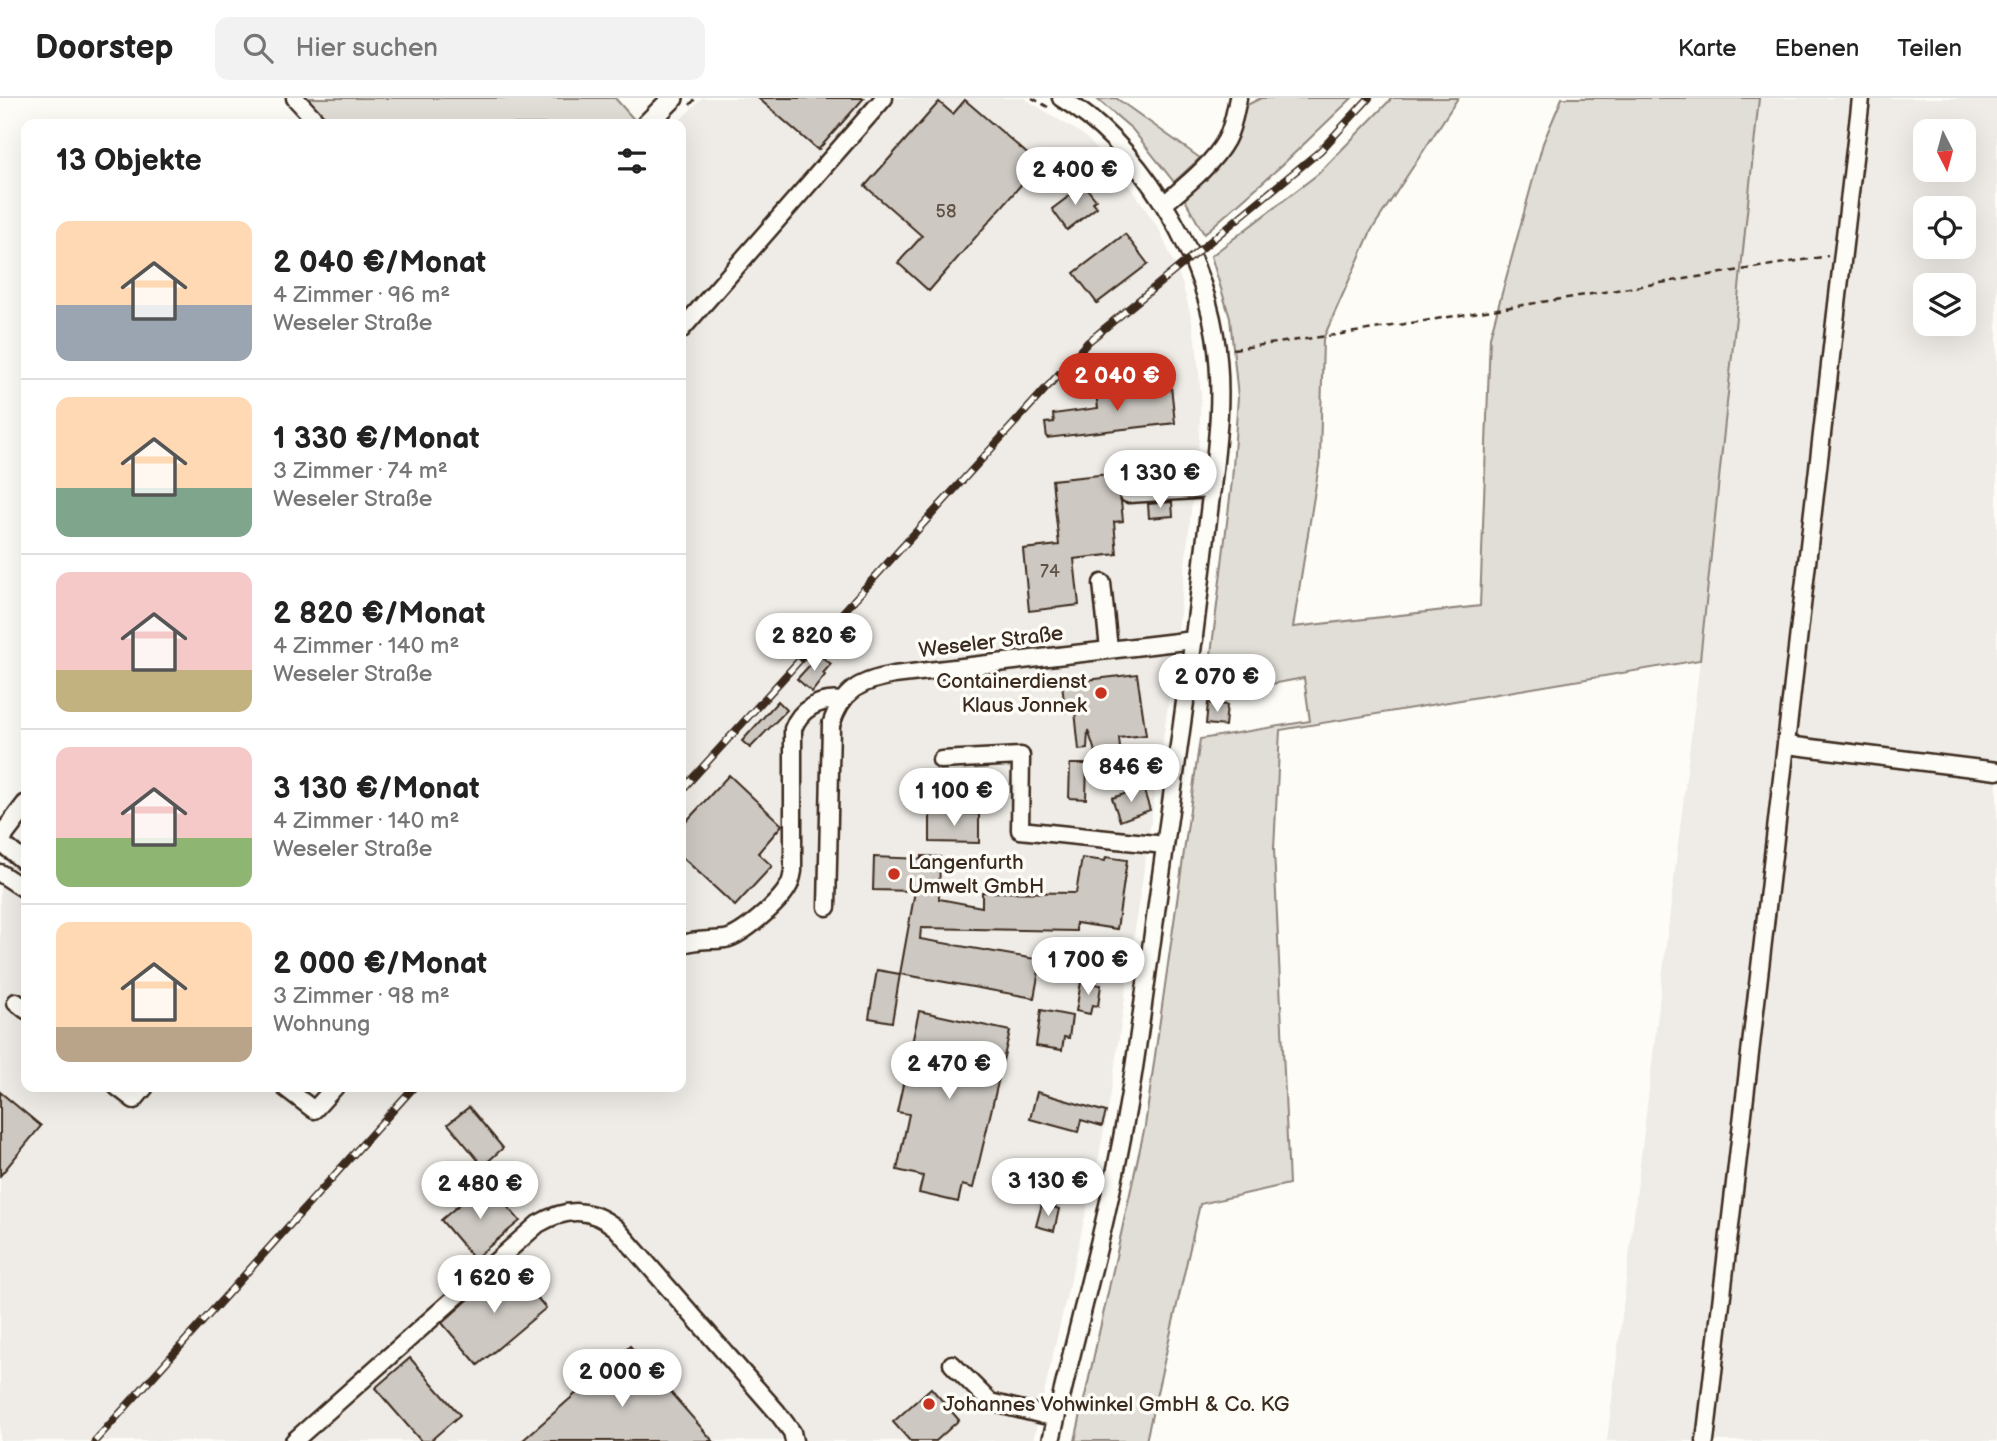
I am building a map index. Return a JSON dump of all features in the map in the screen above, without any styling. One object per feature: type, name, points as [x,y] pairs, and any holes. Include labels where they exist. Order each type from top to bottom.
[{"type":"main road","points":[[652,119],[673,98]]},
{"type":"main road","points":[[0,840],[21,813]]},
{"type":"street","points":[[295,98],[314,119]]},
{"type":"street","points":[[686,324],[884,98]]},
{"type":"street","points":[[1164,204],[1201,169],[1225,141],[1238,98]]},
{"type":"street","points":[[1704,1441],[1861,98]]},
{"type":"street","points":[[1051,1441],[1126,1117],[1194,640],[1220,417],[1217,351],[1209,308],[1192,256],[1164,204],[1108,134],[1089,117],[1059,105]]},
{"type":"street","points":[[1128,494],[1212,489]]},
{"type":"street","points":[[1102,583],[1109,649]]},
{"type":"street","name":"Weseler Straße","points":[[842,701],[852,690],[865,682],[887,676],[1194,640]]},
{"type":"street","points":[[686,944],[739,935],[790,886],[793,871],[793,729],[796,721],[811,706],[827,700],[842,701],[831,725],[827,907]]},
{"type":"street","points":[[1787,745],[1997,771]]},
{"type":"street","points":[[941,760],[1021,757],[1020,830],[1165,845]]},
{"type":"street","points":[[0,840],[21,859]]},
{"type":"street","points":[[0,873],[21,887]]},
{"type":"street","points":[[124,1092],[134,1100],[141,1092]]},
{"type":"street","points":[[291,1092],[314,1110],[330,1092]]},
{"type":"street","points":[[294,1441],[538,1224],[552,1216],[571,1212],[602,1216],[616,1228],[777,1412],[792,1432],[794,1441]]},
{"type":"street","points":[[953,1364],[990,1402],[1056,1418]]},
{"type":"path","points":[[1032,98],[1059,105]]},
{"type":"path","points":[[1217,351],[1428,321],[1842,254]]},
{"type":"shaded area","points":[[296,98],[615,98],[634,119],[315,119]]},
{"type":"shaded area","points":[[702,98],[1024,98],[1082,134],[1113,164],[1131,187],[1160,231],[1181,280],[1191,316],[1201,395],[1199,439],[1175,658],[1110,1099],[1033,1441],[0,1441],[0,876],[21,850],[21,1092],[686,1092],[686,119],[681,119]]},
{"type":"shaded area","points":[[1116,98],[1200,158],[1174,182],[1132,129],[1097,99]]},
{"type":"shaded area","points":[[1261,98],[1352,98],[1204,234],[1184,198],[1232,148],[1243,107]]},
{"type":"shaded area","points":[[1392,98],[1458,98],[1371,231],[1323,339],[1320,459],[1293,627],[1480,606],[1490,337],[1543,143],[1562,98],[1759,98],[1700,660],[1280,730],[1274,849],[1289,1184],[1200,1204],[1146,1441],[1075,1441],[1145,1126],[1200,739],[1310,721],[1304,678],[1206,696],[1232,481],[1238,397],[1230,318],[1211,256],[1318,174]]},
{"type":"shaded area","points":[[1759,98],[1997,98],[1997,1441],[1607,1441],[1700,660]]},
{"type":"building","points":[[758,98],[864,98],[818,150]]},
{"type":"building","points":[[965,100],[1039,164],[929,291],[898,263],[922,236],[865,186],[939,102],[953,114]]},
{"type":"building","points":[[1084,185],[1096,200],[1093,202],[1097,207],[1067,230],[1052,209]]},
{"type":"building","points":[[1125,234],[1148,264],[1097,303],[1074,273]]},
{"type":"building","points":[[1171,386],[1175,423],[1047,438],[1045,423],[1054,422],[1053,414],[1098,408],[1096,394]]},
{"type":"building","points":[[1118,473],[1118,495],[1123,521],[1114,522],[1117,554],[1074,559],[1079,605],[1029,611],[1023,549],[1059,545],[1052,480]]},
{"type":"building","points":[[1172,502],[1173,516],[1149,518],[1148,504]]},
{"type":"building","points":[[819,655],[831,664],[812,692],[797,679]]},
{"type":"building","points":[[1137,674],[1146,735],[1119,738],[1121,758],[1098,761],[1088,730],[1087,749],[1079,750],[1075,711],[1065,712],[1062,683]]},
{"type":"building","points":[[778,701],[787,710],[750,748],[742,741]]},
{"type":"building","points":[[1208,703],[1227,705],[1225,726],[1206,724]]},
{"type":"building","points":[[1070,764],[1087,764],[1086,799],[1069,798]]},
{"type":"building","points":[[729,775],[782,825],[758,853],[772,866],[735,906],[686,861],[686,822]]},
{"type":"building","points":[[1143,788],[1150,810],[1120,821],[1112,798]]},
{"type":"building","points":[[930,813],[979,814],[979,843],[930,842]]},
{"type":"building","points":[[874,857],[940,857],[939,899],[982,907],[982,892],[1076,893],[1082,858],[1127,860],[1117,929],[1076,923],[1076,931],[921,928],[920,939],[1041,960],[1034,998],[900,974],[915,891],[873,890]]},
{"type":"building","points":[[877,970],[900,974],[892,1022],[869,1018]]},
{"type":"building","points":[[1081,982],[1101,985],[1098,1006],[1092,1005],[1090,1014],[1076,1011]]},
{"type":"building","points":[[1041,1010],[1072,1016],[1069,1038],[1064,1037],[1062,1050],[1036,1046]]},
{"type":"building","points":[[919,1011],[1010,1031],[973,1188],[962,1185],[958,1202],[919,1193],[923,1176],[897,1170],[909,1114],[897,1112]]},
{"type":"building","points":[[0,1092],[41,1126],[0,1176]]},
{"type":"building","points":[[1037,1092],[1106,1112],[1102,1126],[1081,1120],[1078,1132],[1030,1119]]},
{"type":"building","points":[[469,1107],[503,1148],[483,1166],[448,1124]]},
{"type":"building","points":[[486,1182],[520,1221],[474,1259],[441,1220]]},
{"type":"building","points":[[1042,1204],[1059,1209],[1054,1231],[1036,1226]]},
{"type":"building","points":[[508,1264],[546,1308],[478,1365],[442,1323]]},
{"type":"building","points":[[630,1346],[713,1441],[522,1441]]},
{"type":"building","points":[[410,1358],[460,1415],[430,1441],[421,1441],[375,1388]]},
{"type":"building","name":"Johannes Vohwinkel GmbH & Co. KG","points":[[931,1388],[959,1420],[936,1441],[910,1441],[893,1422]]},
{"type":"railway","points":[[686,785],[1088,342],[1320,151],[1369,98]]},
{"type":"railway","points":[[95,1441],[409,1092]]},
{"type":"place","name":"Containerdienst Klaus Jonnek","points":[[1101,693]]},
{"type":"place","name":"Langenfurth Umwelt GmbH","points":[[894,874]]},
{"type":"place","name":"Johannes Vohwinkel GmbH & Co. KG","points":[[929,1404]]}]
